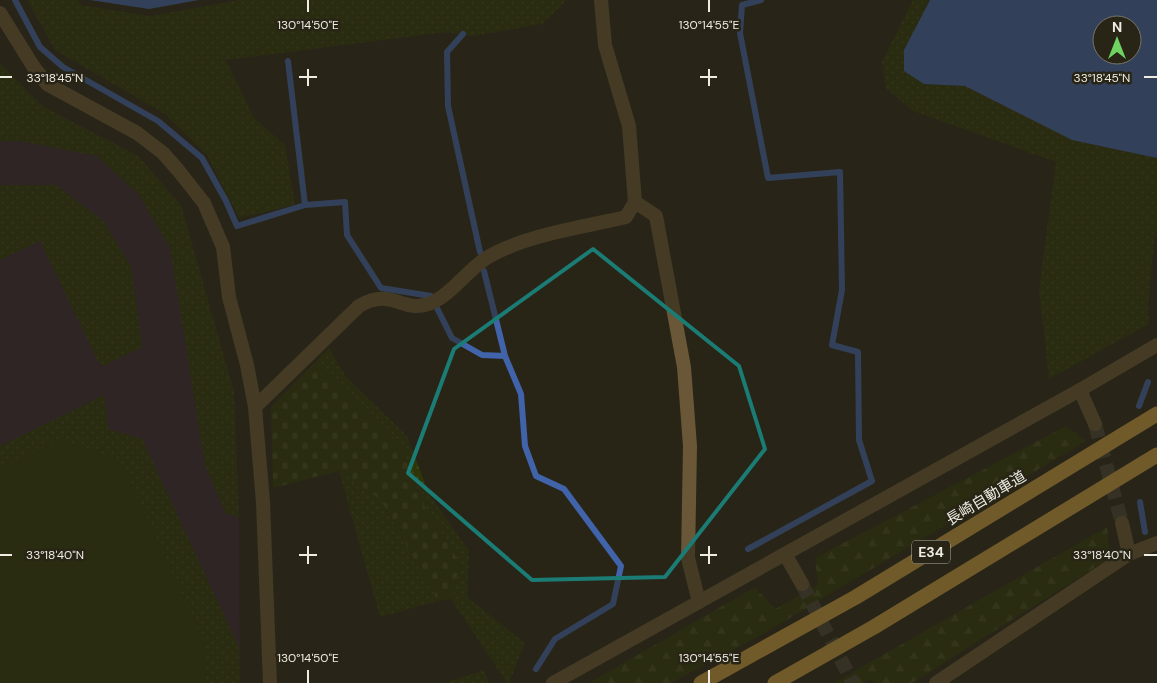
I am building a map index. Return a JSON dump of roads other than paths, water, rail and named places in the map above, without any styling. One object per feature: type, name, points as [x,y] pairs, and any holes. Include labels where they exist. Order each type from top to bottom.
[{"type":"highway","name":"長崎自動車道","points":[[700,683],[856,597],[1157,414]]},
{"type":"highway","name":"E34","points":[[775,683],[874,627],[1157,455]]},
{"type":"street","points":[[255,407],[360,306],[371,299],[388,298],[416,307],[436,300],[487,258],[527,241],[626,217],[635,202],[629,126],[605,45],[601,0]]},
{"type":"street","points":[[0,13],[33,66],[47,84],[138,134],[163,153],[204,203],[223,247],[229,297],[247,365],[255,407],[263,502],[270,683]]},
{"type":"street","points":[[635,202],[656,216],[684,367],[690,446],[688,558],[699,602]]},
{"type":"street","points":[[554,683],[1080,390],[1157,344]]},
{"type":"street","points":[[1080,390],[1095,424]]},
{"type":"street","points":[[1122,523],[1129,554]]},
{"type":"street","points":[[936,683],[1129,554],[1157,543]]},
{"type":"street","points":[[786,554],[802,584]]},
{"type":"water","points":[[90,0],[199,0],[149,9]]},
{"type":"water","points":[[930,0],[1157,0],[1157,158],[1072,140],[965,86],[924,84],[904,71],[904,50]]},
{"type":"waterway","points":[[15,0],[40,47],[63,67],[158,121],[202,158],[226,201],[237,226],[305,205],[345,202],[347,235],[381,288],[431,296],[452,338],[482,355],[505,356]]},
{"type":"waterway","points":[[748,549],[872,481],[859,440],[858,352],[832,345],[842,290],[840,172],[768,178],[740,33],[742,5],[761,0]]},
{"type":"waterway","points":[[463,34],[447,52],[448,106],[480,252]]},
{"type":"waterway","points":[[288,61],[305,205]]},
{"type":"waterway","points":[[484,271],[505,356],[521,394],[525,446],[536,476],[564,489],[621,566],[613,604],[555,639],[536,669]]},
{"type":"waterway","points":[[1139,406],[1148,382]]},
{"type":"waterway","points":[[1140,502],[1145,532]]},
{"type":"tunnel","points":[[1095,424],[1122,523]]},
{"type":"tunnel","points":[[802,584],[853,683]]}]
